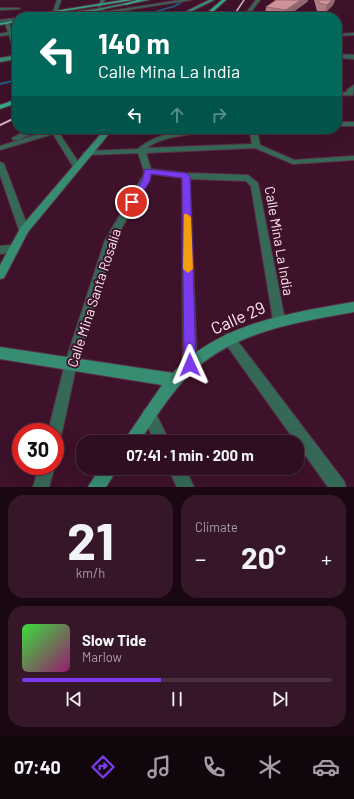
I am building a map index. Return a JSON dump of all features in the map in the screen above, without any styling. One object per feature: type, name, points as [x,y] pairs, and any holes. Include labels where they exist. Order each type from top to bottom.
[{"type":"main road","points":[[82,12],[131,0]]},
{"type":"main road","points":[[55,12],[101,7],[141,0]]},
{"type":"main road","points":[[210,12],[224,0]]},
{"type":"main road","points":[[216,12],[229,0]]},
{"type":"main road","points":[[0,22],[12,19]]},
{"type":"main road","points":[[0,22],[8,24],[12,22]]},
{"type":"main road","points":[[0,108],[12,103]]},
{"type":"main road","points":[[0,113],[12,108]]},
{"type":"street","points":[[55,12],[59,0]]},
{"type":"street","points":[[101,7],[103,0]]},
{"type":"street","points":[[101,7],[122,0]]},
{"type":"street","points":[[89,11],[147,0]]},
{"type":"street","points":[[107,12],[189,0]]},
{"type":"street","points":[[187,12],[212,0]]},
{"type":"street","points":[[249,12],[258,0]]},
{"type":"street","points":[[0,9],[18,7],[18,12]]},
{"type":"street","points":[[12,24],[8,24],[12,36]]},
{"type":"street","points":[[0,35],[11,33]]},
{"type":"street","points":[[342,35],[354,34]]},
{"type":"street","points":[[344,56],[354,57]]},
{"type":"street","points":[[344,56],[350,63]]},
{"type":"street","points":[[0,60],[12,58]]},
{"type":"street","points":[[352,95],[348,91],[354,87]]},
{"type":"street","points":[[342,94],[352,95]]},
{"type":"street","points":[[342,124],[354,124]]},
{"type":"street","points":[[0,145],[25,134]]},
{"type":"street","points":[[0,148],[48,134]]},
{"type":"street","points":[[56,134],[77,166]]},
{"type":"street","points":[[0,275],[12,249],[24,230],[104,134]]},
{"type":"street","points":[[141,150],[144,146],[156,140],[193,134]]},
{"type":"street","points":[[254,134],[256,146]]},
{"type":"street","points":[[87,153],[256,146],[293,162],[354,158]]},
{"type":"street","points":[[141,150],[148,171]]},
{"type":"street","points":[[0,164],[24,230]]},
{"type":"street","name":"Calle Mina La India","points":[[148,171],[186,176],[248,178],[255,184],[279,320]]},
{"type":"street","name":"Calle Mina Santa Rosalía","points":[[57,423],[71,363],[110,240],[146,181],[148,171]]},
{"type":"street","points":[[186,176],[190,365]]},
{"type":"street","points":[[0,250],[12,249]]},
{"type":"street","name":"Calle 29","points":[[135,435],[176,380],[190,365],[229,339],[279,320],[354,307]]},
{"type":"street","points":[[229,339],[338,487]]},
{"type":"street","points":[[0,353],[176,380]]},
{"type":"street","points":[[149,415],[159,435]]},
{"type":"street","points":[[42,487],[44,475]]},
{"type":"street","points":[[96,487],[105,475]]},
{"type":"street","points":[[180,475],[186,487]]},
{"type":"lane","points":[[66,12],[101,7]]},
{"type":"building","points":[[276,0],[301,0],[286,10],[266,7]]},
{"type":"building","points":[[318,0],[332,0],[327,5],[319,3]]},
{"type":"waterway","points":[[154,12],[175,6],[185,0]]},
{"type":"waterway","points":[[0,84],[12,81]]},
{"type":"railway","points":[[236,12],[244,0]]},
{"type":"railway","points":[[0,125],[12,119]]},
{"type":"slow traffic","points":[[187,217],[188,269]]},
{"type":"route","points":[[132,202],[146,181],[148,171],[186,176],[190,365]]}]
